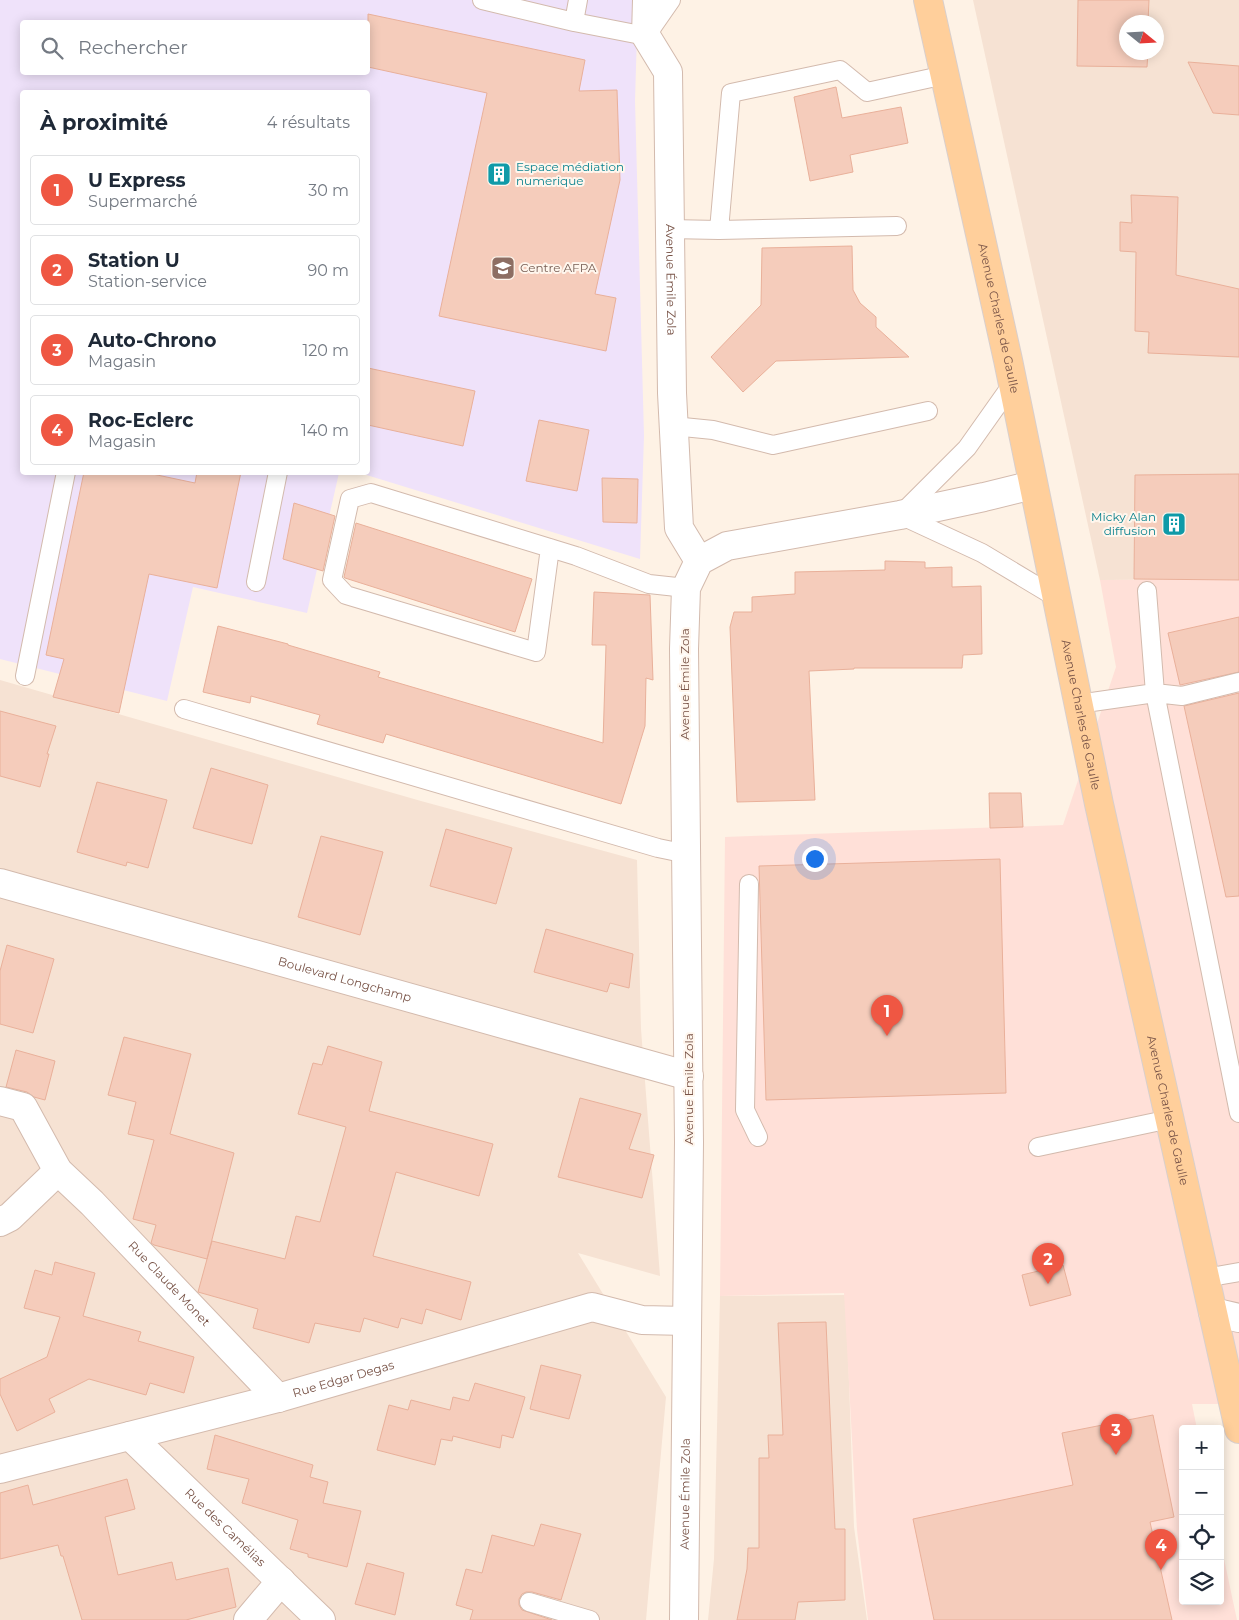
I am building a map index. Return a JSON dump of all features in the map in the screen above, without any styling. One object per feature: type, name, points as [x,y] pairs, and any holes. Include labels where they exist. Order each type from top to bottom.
[{"type":"main road","name":"Avenue Charles de Gaulle","points":[[928,0],[1013,383],[1078,704],[1239,1429]]},
{"type":"street","points":[[646,36],[647,0]]},
{"type":"street","name":"Avenue Émile Zola","points":[[646,36],[668,72],[673,426],[679,528],[699,561],[686,588],[684,649],[689,1076],[684,1620]]},
{"type":"street","points":[[699,561],[727,546],[900,515],[1033,485]]},
{"type":"street","name":"Boulevard Longchamp","points":[[0,883],[689,1076]]},
{"type":"street","name":"Rue Claude Monet","points":[[0,1101],[23,1107],[58,1171],[92,1203],[278,1398]]},
{"type":"street","points":[[0,1222],[10,1217],[58,1171]]},
{"type":"street","name":"Rue Edgar Degas","points":[[0,1469],[278,1398],[592,1307],[642,1320],[687,1321]]},
{"type":"street","points":[[1213,1312],[1239,1318]]},
{"type":"street","name":"Rue des Camélias","points":[[130,1436],[321,1620]]},
{"type":"street","points":[[248,1620],[281,1582]]},
{"type":"lane","points":[[482,0],[574,22],[646,36],[671,0]]},
{"type":"lane","points":[[574,22],[578,0]]},
{"type":"lane","points":[[719,230],[731,93],[840,70],[867,92],[945,75]]},
{"type":"lane","points":[[669,229],[719,230],[897,226]]},
{"type":"lane","points":[[1013,383],[967,448],[900,515],[982,553],[1057,598]]},
{"type":"lane","points":[[673,426],[713,430],[774,445],[928,411]]},
{"type":"lane","points":[[25,676],[65,475]]},
{"type":"lane","points":[[256,582],[277,475]]},
{"type":"lane","points":[[550,548],[536,652],[346,595],[332,580],[350,499],[371,492],[576,556],[649,584],[686,588]]},
{"type":"lane","points":[[1147,591],[1155,693],[1239,1113]]},
{"type":"lane","points":[[1078,704],[1155,693],[1182,696],[1239,682]]},
{"type":"lane","points":[[184,709],[658,848],[687,854]]},
{"type":"lane","points":[[749,884],[745,1110],[758,1138]]},
{"type":"lane","points":[[1038,1147],[1170,1119]]},
{"type":"lane","points":[[1205,1278],[1239,1272]]},
{"type":"lane","points":[[530,1602],[590,1620]]},
{"type":"shaded area","name":"Centre AFPA","points":[[0,0],[638,0],[635,101],[644,436],[640,559],[367,475],[370,475],[370,90],[20,90],[20,475],[339,475],[307,613],[193,587],[167,701],[0,659]]},
{"type":"shaded area","points":[[973,0],[1239,0],[1239,579],[1100,580]]},
{"type":"shaded area","points":[[1239,579],[1239,1404],[1192,1404],[1196,1425],[1179,1425],[1179,1605],[1224,1605],[1224,1559],[1237,1620],[868,1620],[857,1530],[844,1293],[720,1296],[725,837],[1063,825],[1116,667],[1100,580]]},
{"type":"shaded area","points":[[0,680],[421,801],[637,860],[641,1029],[660,1276],[578,1253],[666,1397],[646,1620],[0,1620]]},
{"type":"shaded area","points":[[846,1295],[854,1527],[867,1620],[708,1620],[714,1559],[720,1296]]},
{"type":"building","points":[[1078,0],[1149,0],[1148,15],[1119,15],[1119,60],[1147,60],[1147,67],[1077,66]]},
{"type":"building","name":"Espace médiation numerique","points":[[368,14],[585,60],[579,91],[617,90],[620,180],[595,294],[616,298],[606,351],[439,316],[487,93],[370,67],[370,20],[368,20]]},
{"type":"building","points":[[1188,62],[1239,66],[1239,115],[1213,113]]},
{"type":"building","points":[[836,87],[842,118],[901,107],[908,143],[850,155],[853,172],[810,181],[794,97]]},
{"type":"building","points":[[1131,195],[1178,197],[1176,275],[1239,289],[1239,357],[1148,353],[1149,332],[1135,331],[1136,252],[1120,251],[1120,222],[1132,223]]},
{"type":"building","points":[[852,246],[853,290],[860,303],[876,317],[876,327],[909,357],[776,361],[743,392],[711,357],[761,305],[762,248]]},
{"type":"building","points":[[370,368],[475,391],[463,446],[370,425]]},
{"type":"building","points":[[539,420],[589,430],[577,491],[526,481]]},
{"type":"building","name":"Micky Alan diffusion","points":[[1239,474],[1239,580],[1134,579],[1135,475]]},
{"type":"building","points":[[83,475],[157,475],[195,483],[196,475],[240,475],[217,588],[149,574],[119,713],[53,697],[64,659],[46,655]]},
{"type":"building","points":[[602,478],[638,479],[637,523],[603,522]]},
{"type":"building","points":[[294,503],[335,516],[323,571],[283,559]]},
{"type":"building","points":[[356,523],[532,579],[515,632],[345,578]]},
{"type":"building","points":[[885,561],[925,562],[925,568],[952,567],[952,587],[981,586],[982,654],[963,655],[962,668],[854,668],[809,671],[815,800],[737,802],[730,627],[734,612],[752,612],[752,597],[795,594],[795,572],[885,570]]},
{"type":"building","points":[[594,592],[650,595],[653,680],[646,678],[645,726],[621,804],[386,734],[383,743],[317,724],[320,715],[251,696],[250,703],[203,692],[218,626],[288,644],[380,672],[378,677],[603,743],[606,645],[592,645]]},
{"type":"building","points":[[1239,617],[1239,672],[1180,685],[1168,633]]},
{"type":"building","points":[[1239,693],[1239,896],[1226,897],[1184,706]]},
{"type":"building","points":[[0,711],[56,726],[47,754],[49,754],[40,787],[0,776]]},
{"type":"building","points":[[211,768],[268,785],[252,844],[193,828]]},
{"type":"building","points":[[97,782],[167,800],[148,868],[127,862],[126,866],[77,852]]},
{"type":"building","points":[[989,793],[1021,793],[1023,827],[990,828]]},
{"type":"building","points":[[446,829],[512,848],[496,904],[430,886]]},
{"type":"building","points":[[321,836],[383,852],[360,935],[298,917]]},
{"type":"building","points":[[1000,859],[1006,1093],[766,1100],[759,866]]},
{"type":"building","points":[[546,929],[633,954],[629,988],[610,983],[607,992],[534,972]]},
{"type":"building","points":[[7,945],[54,959],[33,1033],[0,1024],[0,971]]},
{"type":"building","points":[[124,1037],[191,1054],[170,1134],[234,1153],[207,1259],[154,1245],[151,1243],[156,1225],[133,1219],[154,1140],[128,1134],[136,1102],[108,1095]]},
{"type":"building","points":[[328,1046],[382,1062],[369,1111],[493,1144],[479,1196],[396,1172],[373,1256],[471,1282],[461,1320],[426,1309],[422,1324],[401,1318],[398,1328],[364,1318],[360,1332],[315,1323],[309,1343],[253,1328],[258,1309],[198,1292],[212,1241],[285,1259],[296,1216],[320,1222],[346,1127],[298,1114],[313,1063],[322,1065]]},
{"type":"building","points":[[16,1050],[55,1061],[45,1100],[34,1097],[27,1092],[6,1087]]},
{"type":"building","points":[[580,1098],[641,1114],[629,1149],[654,1155],[642,1198],[558,1177]]},
{"type":"building","points":[[55,1262],[95,1273],[83,1316],[141,1332],[138,1341],[194,1357],[184,1393],[150,1383],[146,1395],[89,1379],[49,1399],[55,1412],[17,1431],[0,1394],[0,1379],[47,1357],[60,1317],[24,1308],[35,1270],[52,1275]]},
{"type":"building","points":[[1063,1265],[1071,1295],[1030,1306],[1022,1275]]},
{"type":"building","points":[[826,1322],[835,1529],[845,1529],[845,1600],[798,1602],[795,1620],[737,1620],[747,1569],[748,1548],[759,1548],[759,1458],[769,1458],[768,1435],[783,1435],[778,1323]]},
{"type":"building","points":[[541,1365],[581,1375],[569,1419],[530,1409]]},
{"type":"building","points":[[475,1383],[525,1397],[513,1438],[502,1435],[500,1448],[453,1436],[452,1441],[441,1439],[435,1465],[377,1450],[389,1405],[408,1410],[411,1400],[450,1410],[453,1397],[469,1401]]},
{"type":"building","points":[[1153,1415],[1174,1517],[1150,1522],[1172,1620],[934,1620],[913,1519],[1073,1485],[1062,1433]]},
{"type":"building","points":[[215,1435],[313,1465],[310,1477],[328,1482],[323,1503],[361,1511],[347,1567],[308,1557],[308,1554],[290,1549],[298,1520],[242,1503],[249,1479],[207,1469]]},
{"type":"building","points":[[127,1479],[135,1509],[105,1517],[118,1575],[172,1562],[176,1580],[228,1568],[236,1607],[186,1620],[82,1620],[58,1545],[0,1559],[0,1493],[28,1485],[33,1505]]},
{"type":"building","points":[[541,1524],[581,1534],[561,1600],[532,1592],[522,1594],[519,1599],[519,1605],[522,1610],[552,1620],[470,1620],[473,1610],[456,1605],[466,1569],[482,1573],[492,1535],[534,1546]]},
{"type":"building","points":[[367,1563],[404,1573],[395,1615],[355,1604]]},
{"type":"place","name":"Espace médiation numerique","points":[[499,174]]},
{"type":"place","name":"Centre AFPA","points":[[503,268]]},
{"type":"place","name":"Micky Alan diffusion","points":[[1174,524]]},
{"type":"place","name":"U Express","points":[[887,1036]]},
{"type":"place","name":"Station U","points":[[1048,1284]]},
{"type":"place","name":"Auto-Chrono","points":[[1116,1455]]},
{"type":"place","name":"Roc-Eclerc","points":[[1161,1570]]}]
